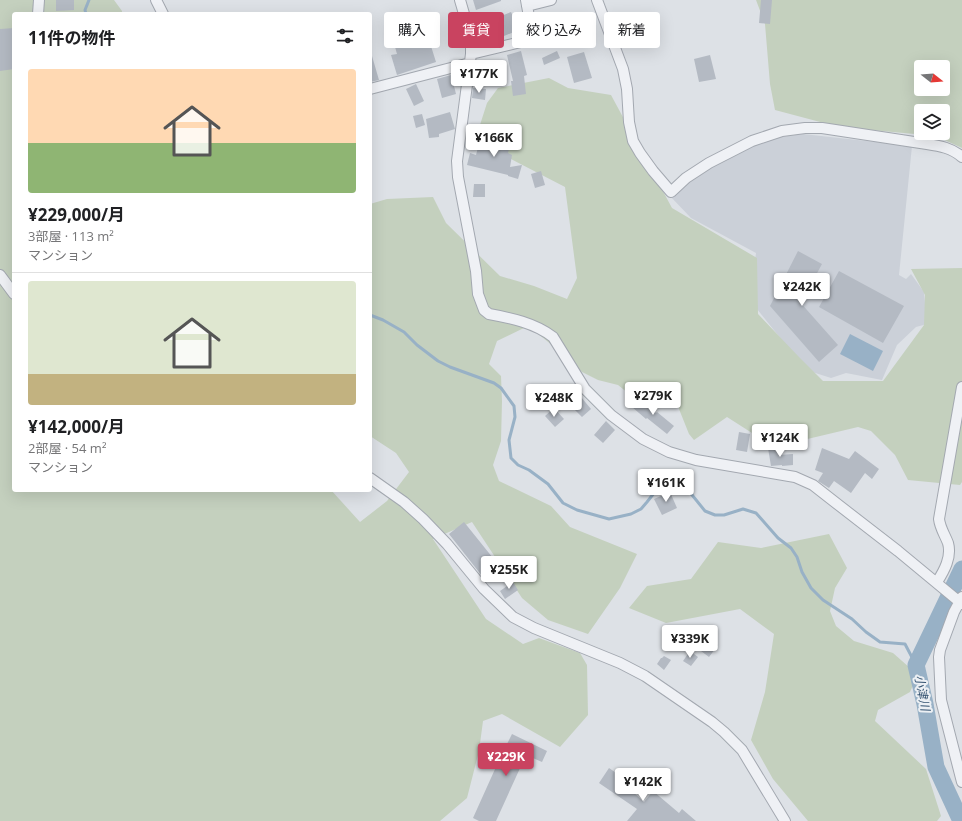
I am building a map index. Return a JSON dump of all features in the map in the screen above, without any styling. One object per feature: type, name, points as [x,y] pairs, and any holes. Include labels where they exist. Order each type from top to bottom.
[{"type":"street","points":[[38,12],[39,0]]},
{"type":"street","points":[[156,0],[162,12]]},
{"type":"street","points":[[460,0],[471,38],[471,58],[461,123],[457,169],[461,198],[476,271],[478,294],[484,310],[489,314],[542,329],[554,337],[578,378],[591,396],[611,415],[643,439],[669,452],[696,460],[795,477],[804,481],[836,502],[961,601],[954,612],[940,650],[940,690],[941,700],[962,782]]},
{"type":"street","points":[[372,88],[533,39],[526,3],[551,0]]},
{"type":"street","points":[[596,0],[623,69],[627,89],[630,127],[634,141],[649,165],[671,192],[696,171],[752,141],[774,133],[796,129],[830,129],[943,146],[953,150],[962,157]]},
{"type":"street","points":[[0,275],[12,291]]},
{"type":"street","points":[[937,582],[946,566],[949,552],[948,544],[942,531],[939,519],[962,387]]},
{"type":"street","points":[[372,479],[404,502],[423,519],[447,544],[484,590],[513,617],[534,628],[639,672],[712,722],[742,750],[785,821]]},
{"type":"shaded area","points":[[803,134],[912,146],[899,275],[906,279],[911,274],[924,292],[927,324],[916,327],[897,345],[882,380],[846,373],[831,378],[806,370],[757,309],[752,287],[756,253],[691,218],[670,196],[688,181],[758,140]]},
{"type":"green space","points":[[0,0],[114,0],[122,11],[12,12],[12,492],[333,492],[360,522],[387,501],[409,472],[396,453],[372,437],[372,203],[387,199],[433,197],[446,223],[500,276],[534,286],[567,299],[577,278],[565,187],[486,146],[479,128],[487,103],[498,88],[549,78],[568,88],[611,95],[672,208],[757,258],[758,314],[823,381],[883,381],[924,325],[925,295],[911,269],[962,268],[962,482],[960,485],[908,480],[895,455],[871,431],[858,427],[799,441],[763,440],[727,417],[694,440],[689,434],[677,404],[633,397],[618,385],[598,380],[582,372],[528,326],[497,341],[489,364],[501,376],[501,441],[493,465],[499,481],[551,506],[570,527],[637,554],[620,588],[588,634],[548,620],[522,598],[472,522],[433,539],[486,619],[523,644],[539,638],[580,653],[587,665],[588,715],[560,747],[502,714],[483,721],[479,751],[467,798],[440,821],[0,821]]},
{"type":"green space","points":[[756,0],[962,0],[962,148],[945,140],[950,140],[950,104],[914,104],[914,134],[839,127],[775,110],[770,84],[765,24]]},
{"type":"green space","points":[[829,534],[847,568],[835,588],[830,611],[836,626],[854,641],[893,653],[910,668],[914,683],[910,692],[878,710],[875,721],[926,769],[941,816],[937,821],[808,821],[773,779],[751,740],[765,692],[774,634],[740,609],[666,623],[629,608],[647,586],[691,579],[718,542],[761,548]]},
{"type":"water","points":[[850,334],[883,351],[873,371],[840,354]]},
{"type":"building","points":[[56,0],[74,0],[74,10],[56,11]]},
{"type":"building","points":[[473,0],[501,0],[501,1],[476,10]]},
{"type":"building","points":[[761,0],[772,0],[770,24],[759,23]]},
{"type":"building","points":[[511,12],[512,14],[512,33],[504,36],[504,15]]},
{"type":"building","points":[[12,28],[12,69],[0,71],[0,29]]},
{"type":"building","points":[[395,48],[432,48],[436,62],[397,75],[391,55],[397,54]]},
{"type":"building","points":[[521,51],[527,75],[524,76],[526,94],[513,96],[511,81],[513,81],[507,55]]},
{"type":"building","points":[[557,51],[560,58],[544,65],[542,58]]},
{"type":"building","points":[[584,52],[592,78],[574,83],[567,57]]},
{"type":"building","points":[[710,55],[716,79],[699,82],[694,59]]},
{"type":"building","points":[[372,56],[379,80],[372,82]]},
{"type":"building","points":[[451,75],[456,94],[442,98],[437,79]]},
{"type":"building","points":[[416,84],[424,101],[414,106],[406,89]]},
{"type":"building","points":[[473,88],[486,89],[485,100],[472,98]]},
{"type":"building","points":[[450,112],[455,129],[439,134],[439,137],[429,138],[426,119]]},
{"type":"building","points":[[422,114],[425,125],[416,128],[413,116]]},
{"type":"building","points":[[481,136],[510,144],[508,153],[512,155],[510,167],[522,165],[518,179],[508,175],[467,165],[470,153],[476,155]]},
{"type":"building","points":[[541,171],[545,185],[535,188],[531,174]]},
{"type":"building","points":[[474,184],[485,184],[485,197],[473,197]]},
{"type":"building","points":[[798,251],[822,264],[803,299],[791,292],[838,345],[819,362],[770,306]]},
{"type":"building","points":[[839,271],[904,306],[883,343],[819,307]]},
{"type":"building","points":[[581,397],[591,409],[582,417],[571,406]]},
{"type":"building","points":[[639,398],[674,426],[667,434],[632,407]]},
{"type":"building","points":[[554,408],[564,419],[555,427],[545,416]]},
{"type":"building","points":[[606,421],[615,430],[603,443],[594,435]]},
{"type":"building","points":[[739,432],[750,434],[747,452],[736,450]]},
{"type":"building","points":[[776,447],[778,455],[793,454],[793,465],[771,466],[768,448]]},
{"type":"building","points":[[822,448],[849,459],[855,451],[879,469],[872,479],[865,473],[851,493],[834,481],[829,488],[818,481],[823,473],[815,470]]},
{"type":"building","points":[[670,492],[677,508],[662,515],[654,499]]},
{"type":"building","points":[[464,522],[501,568],[486,581],[449,534]]},
{"type":"building","points":[[513,582],[518,590],[505,599],[500,591]]},
{"type":"building","points":[[711,639],[718,645],[709,657],[701,651]]},
{"type":"building","points":[[690,651],[698,657],[691,666],[683,661]]},
{"type":"building","points":[[664,656],[671,660],[664,670],[657,664]]},
{"type":"building","points":[[512,734],[547,751],[542,762],[526,755],[496,821],[479,821],[473,818]]},
{"type":"building","points":[[609,768],[635,786],[632,791],[644,802],[653,791],[679,813],[682,809],[696,821],[627,821],[637,809],[599,783]]},
{"type":"waterway","points":[[86,12],[89,0]]},
{"type":"waterway","points":[[372,316],[383,320],[404,332],[417,345],[438,361],[494,383],[501,388],[514,406],[515,417],[509,440],[511,458],[518,465],[529,470],[548,484],[563,503],[577,510],[609,519],[631,514],[641,509],[658,488],[669,481],[677,481],[684,485],[705,511],[715,515],[724,515],[743,509],[756,513],[778,538],[791,548],[797,557],[802,572],[811,588],[823,600],[852,619],[880,642],[905,644],[916,665]]},
{"type":"waterway","name":"小津川","points":[[961,821],[936,767],[925,704],[916,665],[962,569]]}]
